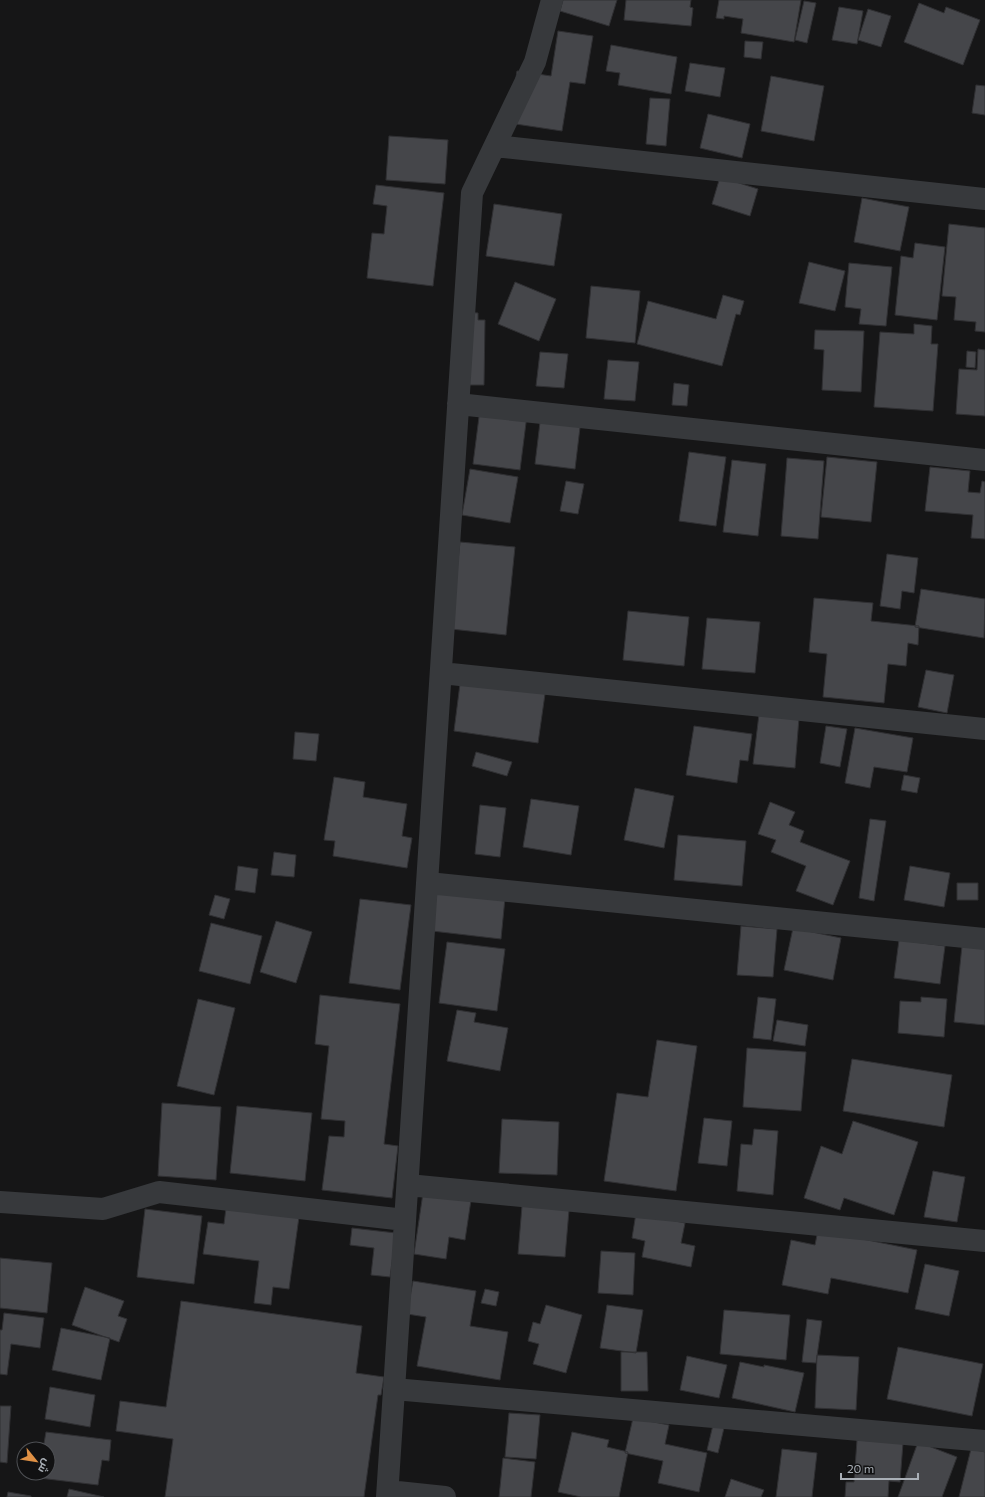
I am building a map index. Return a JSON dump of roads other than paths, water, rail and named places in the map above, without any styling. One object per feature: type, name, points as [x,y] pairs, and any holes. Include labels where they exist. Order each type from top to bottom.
[{"type":"street","points":[[445,1497],[388,1494],[472,193],[535,62],[552,0]]},
{"type":"street","points":[[495,146],[985,199]]},
{"type":"street","points":[[458,404],[985,460]]},
{"type":"street","points":[[441,673],[985,729]]},
{"type":"street","points":[[428,883],[985,939]]},
{"type":"street","points":[[408,1186],[985,1241]]},
{"type":"street","points":[[0,1202],[103,1209],[159,1192],[405,1220]]},
{"type":"street","points":[[394,1389],[985,1441]]}]
